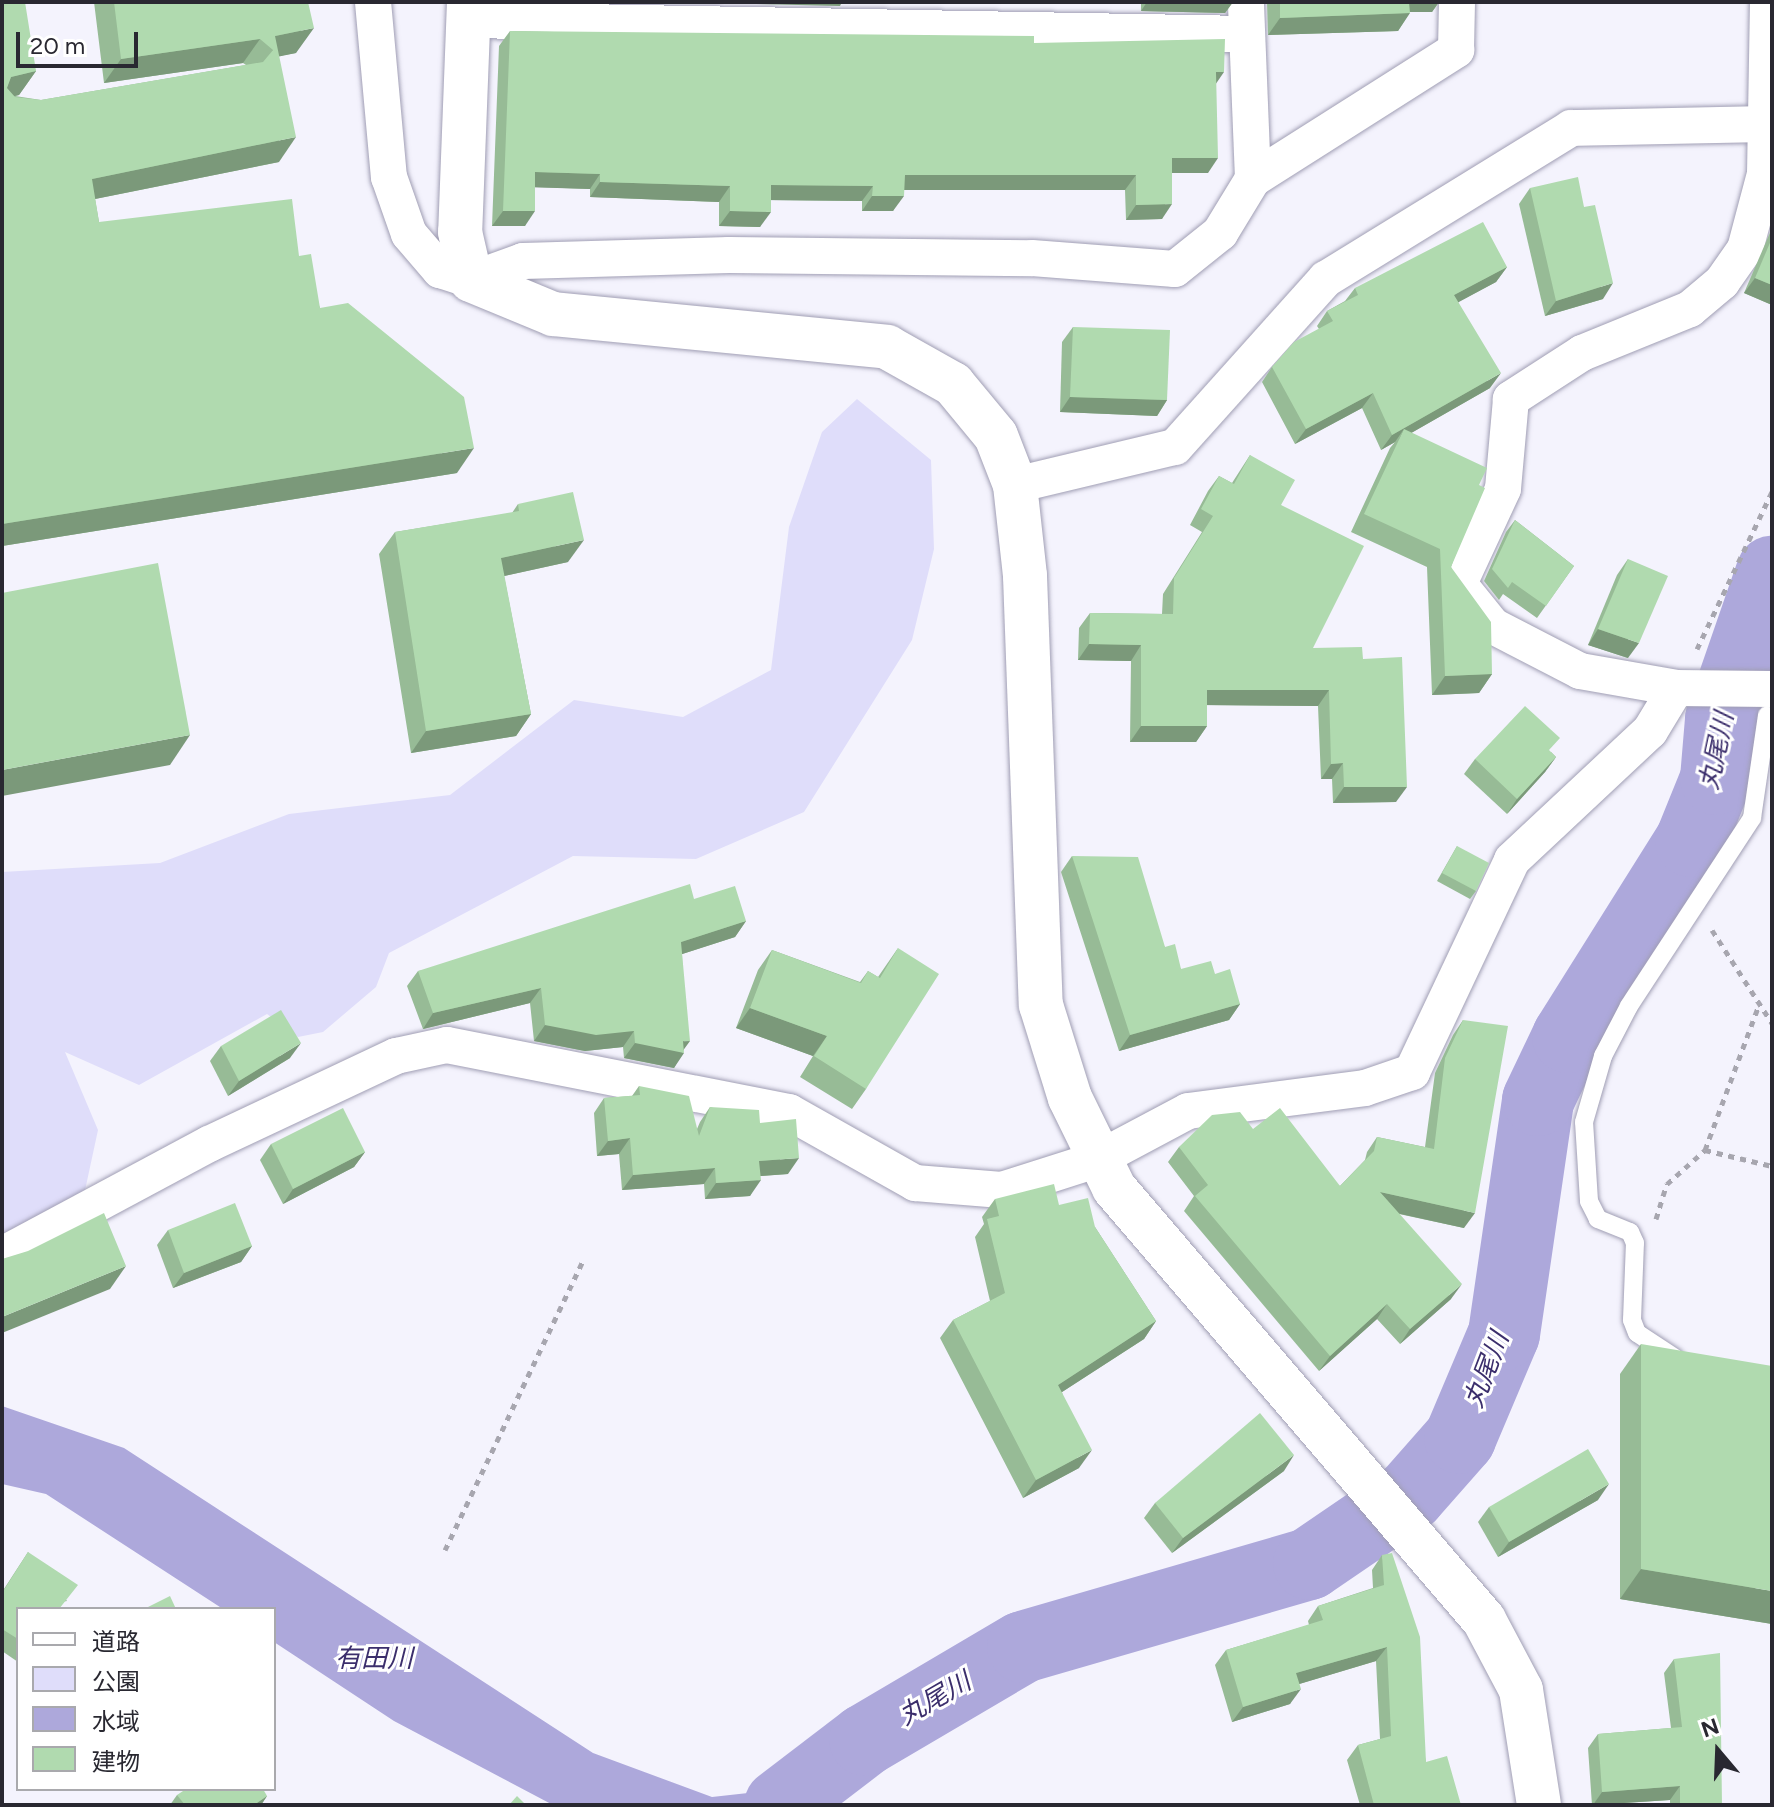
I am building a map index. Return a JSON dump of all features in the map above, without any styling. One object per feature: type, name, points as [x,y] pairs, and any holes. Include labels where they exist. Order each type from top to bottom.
[{"type":"street","points":[[373,2],[394,191],[409,234],[440,270],[553,314],[887,347],[953,384],[996,436],[1015,485],[1025,576],[1041,1005],[1096,1160],[1484,1620],[1521,1690],[1539,1805]]},
{"type":"street","points":[[471,280],[523,261],[729,255],[1032,258],[1175,269],[1220,233],[1253,179],[1456,50],[1457,2]]},
{"type":"street","points":[[1768,2],[1761,124],[1765,174],[1757,218],[1722,282],[1690,309],[1582,353],[1511,399],[1503,489],[1459,584],[1493,626],[1580,671],[1770,702]]},
{"type":"street","points":[[471,280],[460,232],[469,11],[1245,18],[1253,179]]},
{"type":"street","points":[[1015,485],[1175,447],[1326,279],[1571,128],[1761,124]]},
{"type":"street","points":[[2,1255],[209,1144],[396,1056],[447,1045],[789,1112],[915,1183],[1002,1190],[1096,1160],[1188,1111],[1365,1088],[1412,1072],[1512,860],[1650,731],[1676,688]]},
{"type":"lane","points":[[1689,1363],[1637,1333],[1630,1288],[1635,1243],[1630,1232],[1598,1219],[1589,1201],[1584,1122],[1622,1018],[1752,818],[1770,702]]},
{"type":"path","points":[[1676,688],[1772,492]]},
{"type":"path","points":[[1696,907],[1772,1023]]},
{"type":"path","points":[[1653,1226],[1667,1184],[1705,1150],[1759,1005]]},
{"type":"path","points":[[1705,1150],[1772,1166]]},
{"type":"path","points":[[445,1550],[583,1261]]},
{"type":"green space","points":[[857,399],[931,460],[934,549],[912,640],[804,812],[696,859],[573,856],[389,953],[376,987],[323,1032],[298,1037],[267,1014],[139,1085],[65,1052],[98,1130],[84,1195],[2,1237],[2,872],[160,863],[289,814],[450,795],[574,700],[683,717],[771,670],[789,527],[822,432]]},
{"type":"water","name":"有田川","points":[[2,1406],[124,1448],[593,1753],[712,1797],[757,1792],[757,1805],[553,1805],[394,1721],[276,1643],[276,1607],[220,1607],[46,1494],[2,1484]]},
{"type":"building","points":[[2,2],[25,2],[36,71],[11,77],[7,88],[15,97],[41,100],[263,62],[273,50],[260,39],[121,59],[114,2],[308,2],[314,28],[275,36],[296,137],[92,179],[99,222],[292,199],[299,256],[311,254],[320,308],[348,303],[464,397],[474,448],[2,524]]},
{"type":"building","points":[[1280,2],[1409,2],[1410,13],[1280,18]]},
{"type":"building","points":[[510,31],[1034,36],[1034,43],[1225,39],[1224,72],[1216,72],[1218,158],[1172,158],[1172,204],[1136,205],[1136,175],[905,175],[904,196],[872,196],[873,186],[771,185],[771,212],[730,211],[730,186],[600,182],[600,174],[535,172],[535,211],[503,211]]},
{"type":"building","points":[[1578,177],[1584,207],[1595,205],[1613,283],[1556,301],[1530,188]]},
{"type":"building","points":[[1483,222],[1507,267],[1454,295],[1501,373],[1392,435],[1373,393],[1306,429],[1272,367],[1294,342],[1333,321],[1327,311],[1358,295],[1355,288]]},
{"type":"building","points":[[1772,238],[1772,285],[1755,278]]},
{"type":"building","points":[[1073,327],[1170,330],[1167,400],[1070,397]]},
{"type":"building","points":[[1404,429],[1487,468],[1479,485],[1485,488],[1451,567],[1491,622],[1492,674],[1445,676],[1440,549],[1364,514]]},
{"type":"building","points":[[1250,455],[1295,480],[1281,505],[1364,546],[1313,648],[1362,647],[1363,659],[1402,657],[1407,787],[1344,787],[1343,763],[1331,764],[1329,690],[1207,690],[1207,726],[1141,726],[1141,645],[1089,644],[1090,613],[1173,614],[1174,578],[1213,516],[1201,509],[1219,476],[1234,484]]},
{"type":"building","points":[[573,492],[584,540],[501,558],[531,714],[426,731],[395,532],[519,511],[518,504]]},
{"type":"building","points":[[1515,520],[1574,566],[1546,606],[1512,582],[1508,588],[1492,569]]},
{"type":"building","points":[[1628,559],[1668,576],[1639,643],[1598,629]]},
{"type":"building","points":[[158,563],[190,735],[2,770],[2,593]]},
{"type":"building","points":[[1525,706],[1560,738],[1549,750],[1556,757],[1517,799],[1475,759]]},
{"type":"building","points":[[1457,846],[1489,863],[1476,891],[1442,873]]},
{"type":"building","points":[[1072,856],[1138,857],[1165,947],[1175,944],[1181,969],[1211,961],[1215,974],[1230,969],[1240,1004],[1130,1035]]},
{"type":"building","points":[[690,884],[694,899],[735,886],[746,921],[681,942],[690,1041],[683,1041],[684,1053],[635,1043],[634,1031],[596,1035],[545,1025],[541,988],[433,1013],[418,971]]},
{"type":"building","points":[[898,948],[939,974],[866,1089],[814,1056],[827,1036],[750,1008],[772,950],[861,983],[868,971],[880,978]]},
{"type":"building","points":[[281,1010],[301,1043],[239,1081],[221,1046]]},
{"type":"building","points":[[1463,1020],[1508,1026],[1475,1213],[1380,1192],[1462,1284],[1410,1329],[1387,1304],[1330,1356],[1195,1196],[1208,1185],[1179,1147],[1212,1115],[1240,1112],[1253,1129],[1280,1108],[1340,1186],[1374,1151],[1377,1137],[1434,1149],[1445,1058]]},
{"type":"building","points":[[639,1086],[689,1096],[699,1136],[710,1107],[759,1110],[760,1123],[796,1119],[799,1158],[759,1161],[761,1180],[716,1183],[715,1168],[633,1175],[630,1138],[608,1141],[604,1098],[640,1095]]},
{"type":"building","points":[[343,1108],[365,1152],[293,1189],[271,1144]]},
{"type":"building","points":[[1054,1184],[1059,1205],[1088,1198],[1095,1227],[1156,1321],[1058,1385],[1092,1450],[1036,1480],[953,1320],[1005,1293],[987,1219],[999,1216],[995,1199]]},
{"type":"building","points":[[235,1203],[252,1246],[184,1273],[168,1230]]},
{"type":"building","points":[[104,1213],[126,1266],[2,1317],[2,1259],[28,1251]]},
{"type":"building","points":[[1641,1344],[1772,1366],[1772,1591],[1641,1569]]},
{"type":"building","points":[[1260,1413],[1294,1455],[1183,1538],[1155,1503]]},
{"type":"building","points":[[1588,1449],[1609,1484],[1509,1542],[1489,1507]]},
{"type":"building","points":[[28,1552],[78,1585],[61,1607],[16,1607],[16,1638],[2,1629],[2,1593]]},
{"type":"building","points":[[1392,1553],[1420,1637],[1426,1762],[1447,1756],[1461,1805],[1374,1805],[1358,1745],[1391,1736],[1387,1647],[1296,1673],[1301,1689],[1243,1707],[1226,1650],[1323,1620],[1318,1606],[1384,1585],[1382,1555]]},
{"type":"building","points":[[170,1596],[175,1607],[148,1607]]},
{"type":"building","points":[[1720,1653],[1722,1805],[1680,1805],[1680,1786],[1602,1792],[1598,1734],[1682,1727],[1674,1659]]},
{"type":"building","points":[[183,1791],[264,1791],[267,1796],[254,1805],[185,1805],[177,1795]]},
{"type":"building","points":[[517,1796],[526,1805],[509,1805]]},
{"type":"waterway","name":"丸尾川","points":[[780,1805],[865,1740],[1023,1647],[1309,1564],[1410,1495],[1460,1438],[1504,1334],[1538,1100],[1568,1037],[1691,841],[1716,779],[1721,719],[1772,572]]}]
